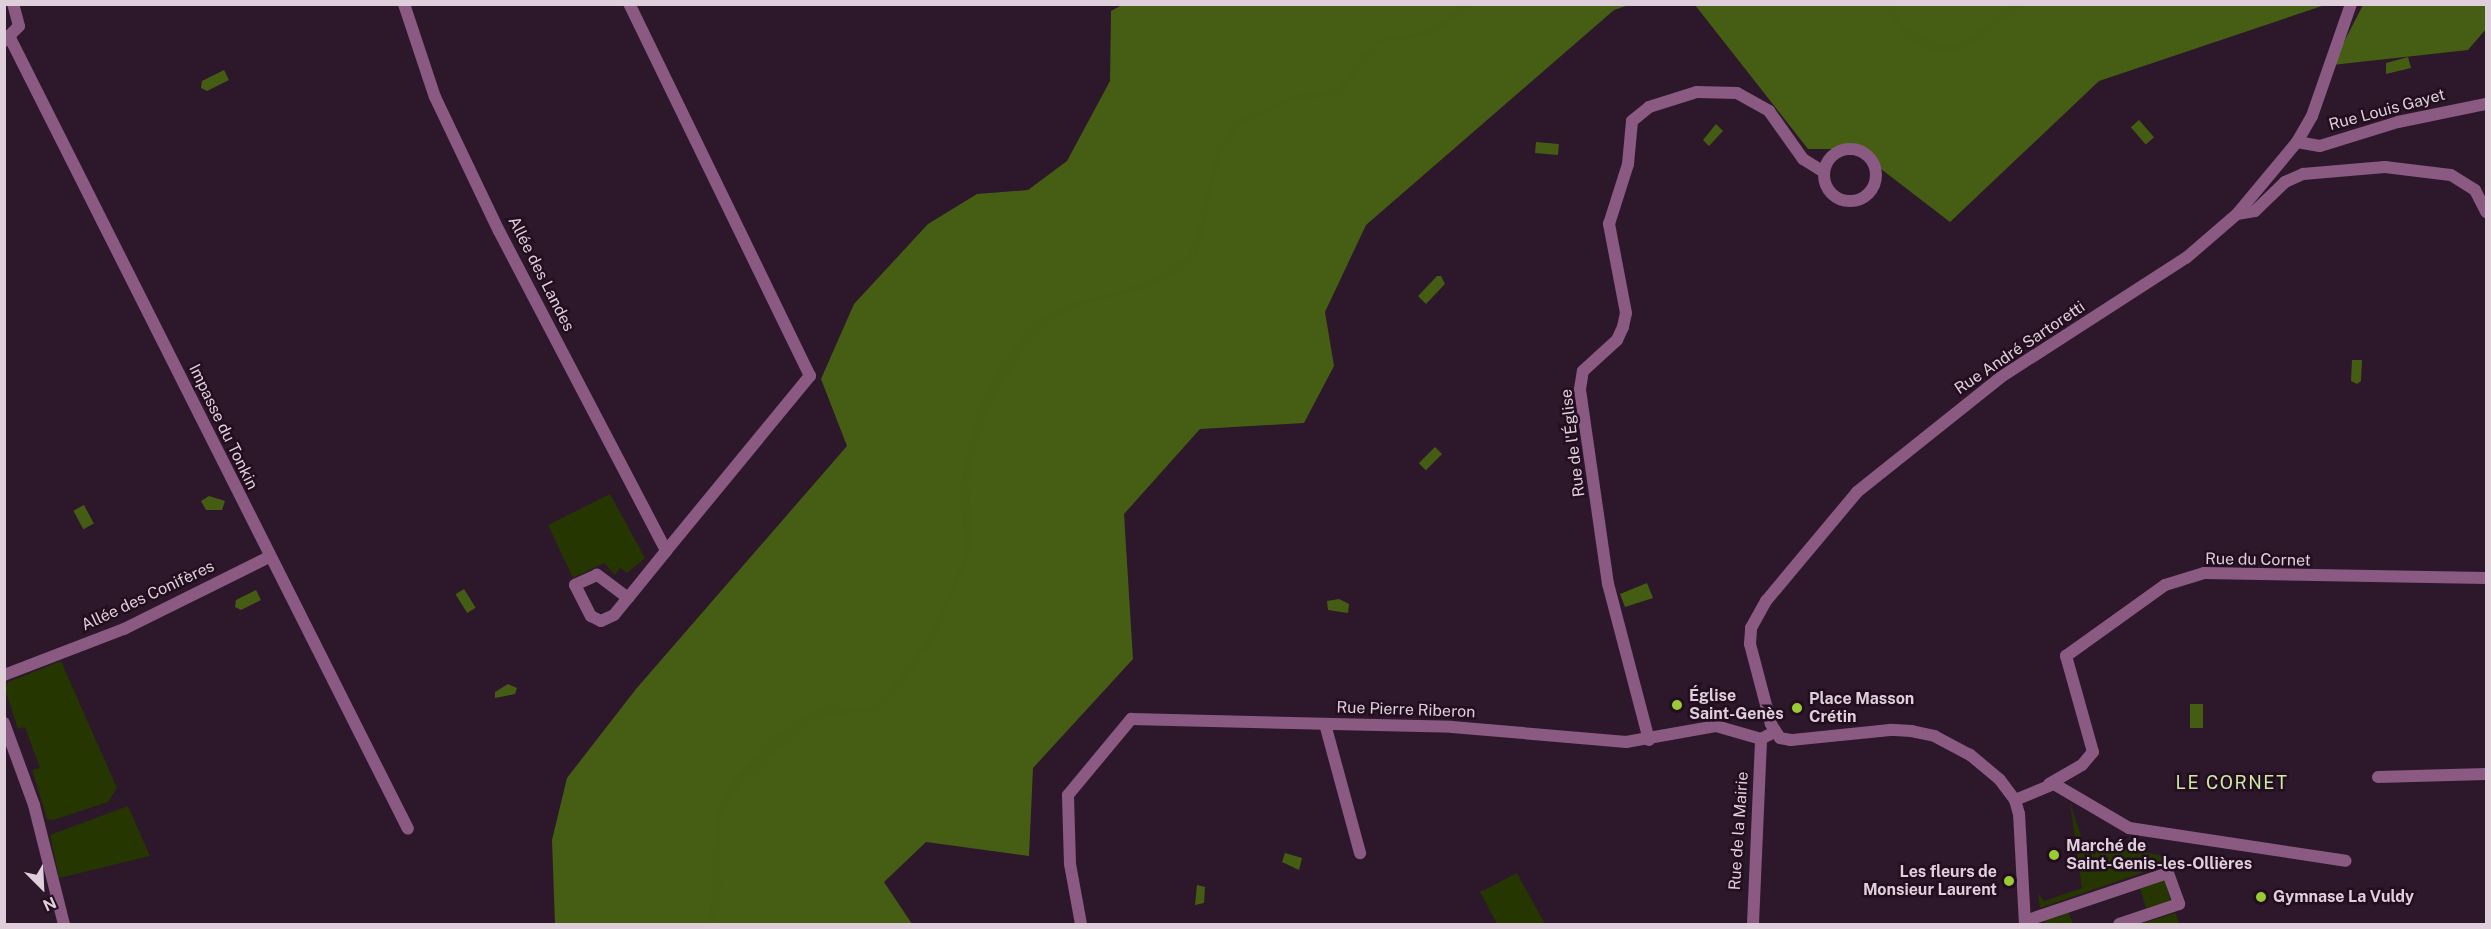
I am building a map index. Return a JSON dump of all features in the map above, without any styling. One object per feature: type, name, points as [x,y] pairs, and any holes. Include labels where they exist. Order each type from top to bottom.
[{"type":"street","name":"Allée des Landes","points":[[404,4],[435,97],[666,551]]},
{"type":"street","points":[[628,4],[810,376],[628,598]]},
{"type":"street","name":"Rue André Sartoretti","points":[[1774,732],[1750,644],[1751,628],[1766,601],[1857,492],[2001,377],[2186,258],[2237,214],[2297,142],[2312,116],[2350,4]]},
{"type":"street","points":[[8,39],[19,26],[14,5]]},
{"type":"street","name":"Impasse du Tonkin","points":[[8,39],[408,829]]},
{"type":"street","name":"Rue de l'Église","points":[[1649,740],[1608,584],[1580,389],[1583,371],[1617,340],[1626,313],[1609,224],[1628,164],[1632,121],[1649,107],[1697,92],[1737,93],[1769,111],[1803,159],[1824,172]]},
{"type":"street","name":"Rue Louis Gayet","points":[[2297,142],[2320,146],[2398,122],[2487,104]]},
{"type":"street","points":[[1855,149],[1870,158],[1876,182],[1866,196],[1841,200],[1828,188],[1824,172],[1832,157],[1855,149]]},
{"type":"street","points":[[2237,214],[2255,211],[2285,182],[2303,174],[2385,166],[2451,176],[2475,190],[2487,212]]},
{"type":"street","name":"Allée des Conifères","points":[[4,675],[124,629],[269,557]]},
{"type":"street","name":"Rue du Cornet","points":[[2049,784],[2082,765],[2093,752],[2066,656],[2165,585],[2204,573],[2487,578]]},
{"type":"street","name":"Rue Pierre Riberon","points":[[1081,924],[1070,864],[1068,795],[1131,718],[1452,727],[1626,742],[1649,740],[1716,726],[1761,739]]},
{"type":"street","points":[[4,723],[34,805],[64,924]]},
{"type":"street","points":[[1325,724],[1360,853]]},
{"type":"street","points":[[1761,739],[1774,732],[1791,741],[1890,730],[1935,736],[1970,755],[1999,779],[2015,800],[2023,839],[2025,923],[2168,873],[2179,904],[2119,924]]},
{"type":"street","name":"Rue de la Mairie","points":[[1753,924],[1761,739]]},
{"type":"street","points":[[2378,777],[2487,774]]},
{"type":"street","points":[[2015,800],[2049,784],[2129,828],[2346,861]]},
{"type":"shaded area","points":[[1124,4],[1629,5],[1614,10],[1366,225],[1325,312],[1334,366],[1304,423],[1200,429],[1124,514],[1133,659],[1033,768],[1029,856],[926,842],[884,882],[912,924],[555,924],[552,840],[567,778],[636,689],[847,446],[821,379],[854,304],[928,224],[977,194],[1028,190],[1067,161],[1110,81],[1111,11]]},
{"type":"shaded area","points":[[1464,5],[1470,5],[1443,28],[1423,37],[1379,42],[1341,94],[1292,101],[1238,128],[1221,152],[1199,251],[1177,273],[1142,288],[1065,309],[1029,332],[984,401],[976,448],[964,482],[970,553],[933,640],[905,682],[877,712],[821,710],[774,744],[733,786],[720,819],[719,881],[713,924],[709,924],[717,813],[728,785],[778,733],[812,711],[830,705],[874,709],[928,639],[965,558],[960,487],[977,410],[1006,357],[1030,325],[1064,306],[1147,284],[1175,271],[1199,247],[1201,215],[1217,148],[1236,122],[1293,96],[1339,91],[1381,37],[1423,34]]},
{"type":"shaded area","points":[[1695,5],[2325,5],[2099,81],[1950,222],[1855,149],[1808,149]]},
{"type":"shaded area","points":[[1884,5],[1890,5],[1908,32],[1941,49],[1972,36],[2011,5],[2024,5],[1975,42],[1955,51],[1938,53],[1904,36]]},
{"type":"shaded area","points":[[2363,5],[2486,5],[2486,29],[2468,50],[2332,65]]},
{"type":"shaded area","points":[[2408,57],[2411,68],[2386,74],[2386,63]]},
{"type":"shaded area","points":[[224,70],[229,80],[207,91],[201,88],[202,81]]},
{"type":"shaded area","points":[[2139,120],[2154,137],[2146,145],[2131,127]]},
{"type":"shaded area","points":[[1716,124],[1723,131],[1709,146],[1703,140]]},
{"type":"shaded area","points":[[1536,142],[1559,144],[1558,155],[1535,153]]},
{"type":"shaded area","points":[[1437,276],[1441,276],[1445,284],[1426,304],[1418,296]]},
{"type":"shaded area","points":[[2352,360],[2362,360],[2361,381],[2357,384],[2351,381]]},
{"type":"shaded area","points":[[1435,447],[1442,454],[1426,470],[1419,463]]},
{"type":"shaded area","points":[[610,494],[645,558],[627,573],[620,568],[615,575],[604,563],[573,578],[548,525]]},
{"type":"shaded area","points":[[209,496],[225,501],[222,510],[206,510],[201,501]]},
{"type":"shaded area","points":[[84,505],[94,524],[83,529],[73,511]]},
{"type":"shaded area","points":[[1647,583],[1653,598],[1625,607],[1620,594]]},
{"type":"shaded area","points":[[464,589],[476,608],[467,613],[456,594]]},
{"type":"shaded area","points":[[256,590],[261,600],[241,610],[235,607],[236,600]]},
{"type":"shaded area","points":[[1339,599],[1349,604],[1348,613],[1328,610],[1327,601]]},
{"type":"shaded area","points":[[61,661],[117,788],[108,802],[53,820],[47,819],[32,770],[40,768],[25,727],[18,729],[5,689],[8,682]]},
{"type":"shaded area","points":[[508,684],[517,688],[515,694],[495,698],[495,692]]},
{"type":"shaded area","points":[[2190,704],[2203,704],[2203,728],[2190,728]]},
{"type":"shaded area","points":[[2070,802],[2084,845],[2086,840],[2168,857],[2168,864],[2040,908],[2038,893],[2044,901],[2082,888]]},
{"type":"shaded area","points":[[128,806],[150,856],[59,878],[50,835]]},
{"type":"shaded area","points":[[1285,853],[1302,858],[1299,870],[1282,862]]},
{"type":"shaded area","points":[[1517,873],[1545,924],[1497,924],[1480,892]]},
{"type":"shaded area","points":[[2164,877],[2171,901],[2146,908],[2139,884]]},
{"type":"shaded area","points":[[1197,885],[1205,887],[1204,903],[1195,905]]},
{"type":"shaded area","points":[[2068,911],[2073,924],[2046,924],[2044,919]]},
{"type":"shaded area","points":[[2176,913],[2179,924],[2139,924]]},
{"type":"waterway","points":[[1416,35],[1453,16],[1462,4]]},
{"type":"waterway","points":[[1899,22],[1905,30],[1945,49]]},
{"type":"waterway","points":[[1289,98],[1339,91],[1366,54]]},
{"type":"waterway","points":[[1130,289],[1147,284],[1192,255],[1203,213]]},
{"type":"waterway","points":[[976,440],[983,411],[1026,339],[1051,317],[1082,304]]},
{"type":"waterway","points":[[969,552],[966,481],[970,465]]},
{"type":"waterway","points":[[927,648],[942,618]]},
{"type":"waterway","points":[[723,804],[741,779],[810,717],[848,711]]},
{"type":"waterway","points":[[714,924],[719,876]]},
{"type":"place","name":"Église Saint-Genès","points":[[1677,705]]},
{"type":"place","name":"Place Masson Crétin","points":[[1797,708]]},
{"type":"place","name":"Marché de Saint-Genis-les-Ollières","points":[[2054,855]]},
{"type":"place","name":"Les fleurs de Monsieur Laurent","points":[[2009,881]]},
{"type":"place","name":"Gymnase La Vuldy","points":[[2261,897]]},
{"type":"district","name":"LE CORNET","points":[[2232,783]]}]
